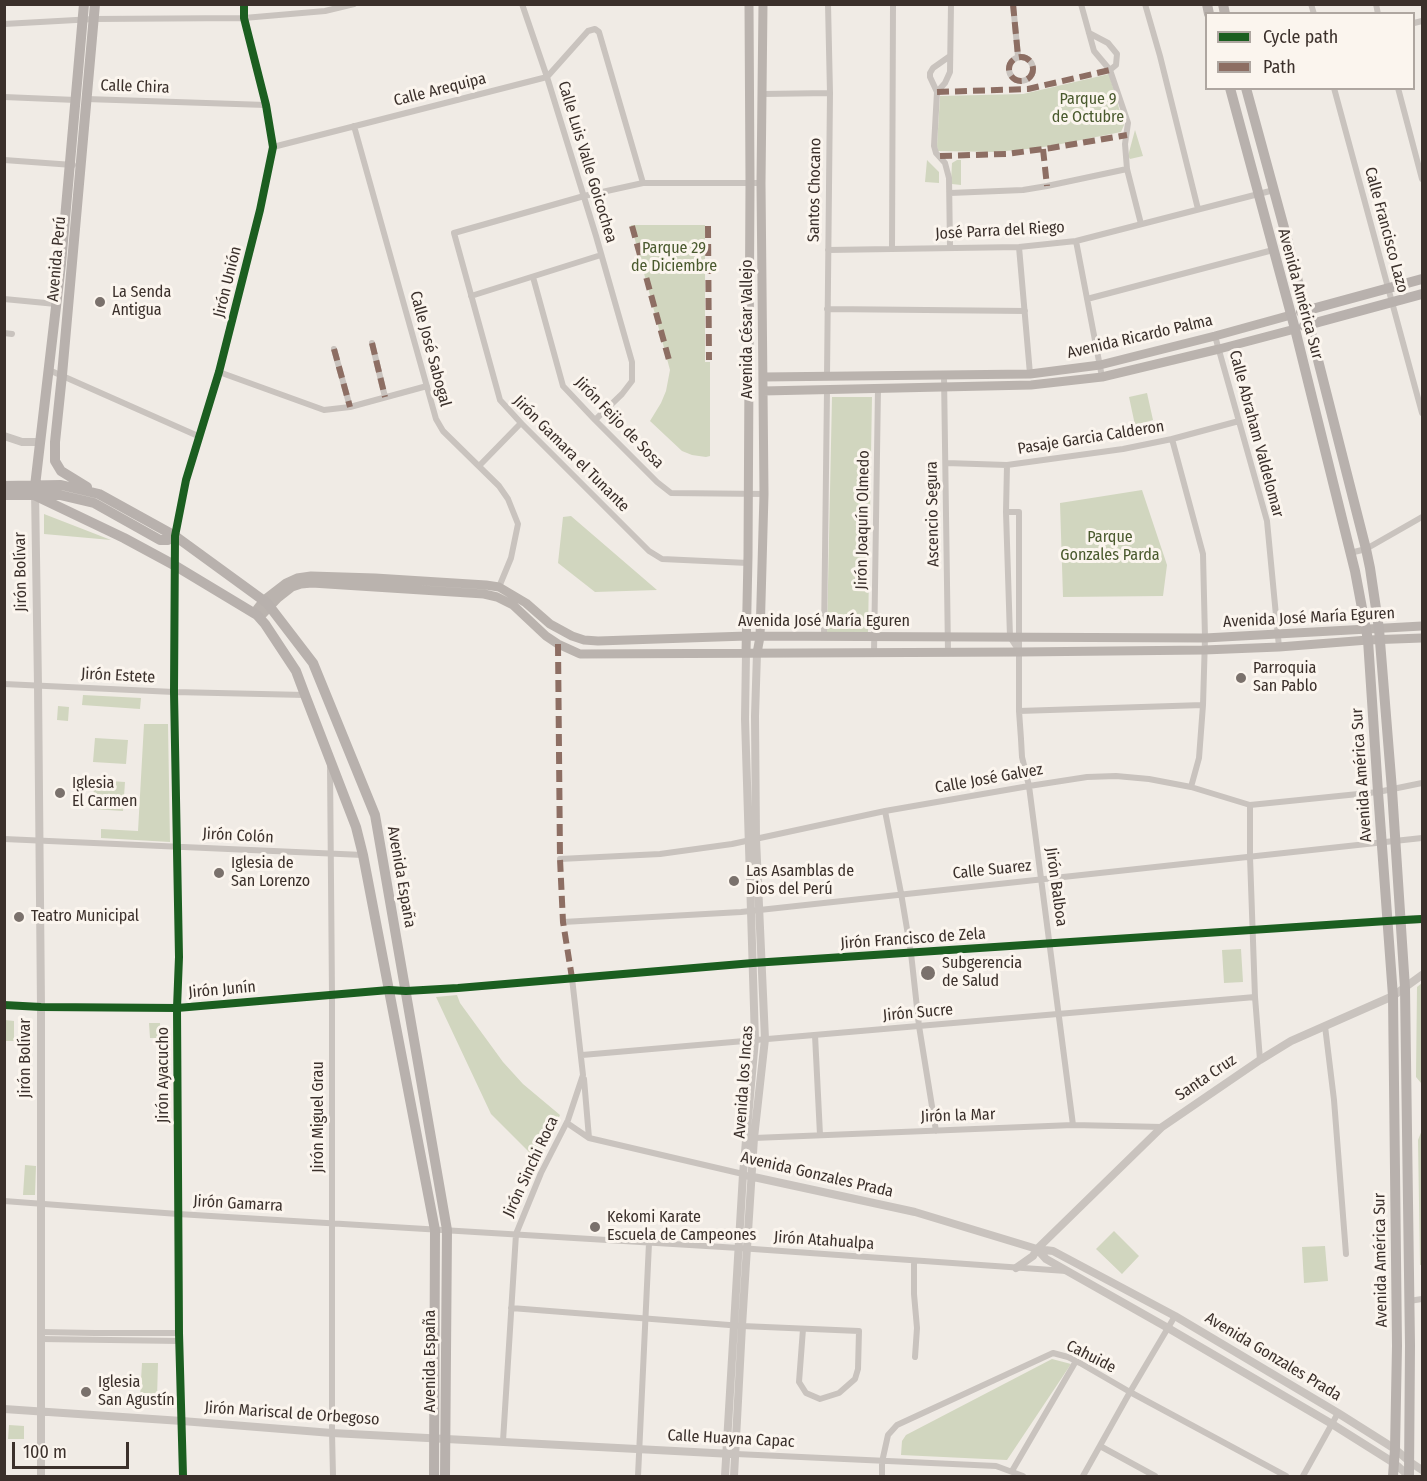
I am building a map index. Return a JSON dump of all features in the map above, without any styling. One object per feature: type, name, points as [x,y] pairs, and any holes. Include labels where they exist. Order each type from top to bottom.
[{"type":"main road","name":"Avenida Perú","points":[[84,4],[88,20]]},
{"type":"main road","name":"Avenida Perú","points":[[95,4],[88,20],[66,264],[62,375],[54,461],[61,471],[99,494]]},
{"type":"main road","name":"Avenida César Vallejo","points":[[746,653],[750,183],[749,4]]},
{"type":"main road","name":"Avenida César Vallejo","points":[[757,653],[760,637],[764,494],[762,4]]},
{"type":"main road","name":"Avenida América Sur","points":[[1231,90],[1295,329],[1355,571],[1367,635],[1393,996],[1397,1346],[1393,1476]]},
{"type":"main road","name":"Avenida América Sur","points":[[1247,90],[1366,549],[1380,635],[1405,988],[1410,1345],[1409,1476]]},
{"type":"main road","name":"Avenida Perú","points":[[34,491],[56,304],[66,264]]},
{"type":"main road","name":"Avenida Ricardo Palma","points":[[763,378],[1030,374],[1100,365],[1422,279]]},
{"type":"main road","name":"Avenida Ricardo Palma","points":[[763,391],[1031,386],[1102,377],[1219,349],[1422,294]]},
{"type":"main road","name":"Avenida España","points":[[4,495],[61,485],[99,494],[175,536],[267,603],[313,663],[375,815],[447,1230],[440,1438],[434,1476]]},
{"type":"main road","name":"Avenida España","points":[[4,486],[34,491],[174,565],[257,615],[296,671],[356,827],[363,855],[435,1230],[440,1438],[445,1476]]},
{"type":"main road","points":[[34,491],[94,503],[160,540],[168,540],[175,536]]},
{"type":"main road","name":"Avenida José María Eguren","points":[[257,615],[286,583],[311,576],[499,587],[526,603],[550,624],[572,636],[598,641],[747,636],[1205,638],[1278,634],[1380,635],[1422,638]]},
{"type":"main road","name":"Avenida José María Eguren","points":[[267,603],[301,584],[484,594],[497,597],[513,605],[546,636],[580,654],[1204,650],[1279,647],[1367,635]]},
{"type":"main road","name":"Avenida José María Eguren","points":[[1380,635],[1422,627]]},
{"type":"main road","points":[[1232,636],[1232,649]]},
{"type":"main road","points":[[296,671],[298,664],[305,660],[313,663]]},
{"type":"main road","points":[[1372,698],[1384,697]]},
{"type":"main road","points":[[1397,1346],[1410,1345]]},
{"type":"street","name":"Jirón Unión","points":[[174,565],[175,536],[186,480],[219,372],[260,210],[273,147],[266,105],[244,18],[244,4]]},
{"type":"street","points":[[4,24],[88,20],[244,18],[325,11],[354,4]]},
{"type":"street","name":"Calle Luis Valle Goicochea","points":[[522,4],[548,77],[632,362],[632,381],[595,420]]},
{"type":"street","name":"Santos Chocano","points":[[827,376],[830,93],[828,4]]},
{"type":"street","points":[[892,249],[893,4]]},
{"type":"street","points":[[937,92],[945,83],[950,67],[951,4]]},
{"type":"street","points":[[1013,4],[1018,56]]},
{"type":"street","points":[[1081,4],[1094,51],[1110,70],[1128,123],[1125,144],[1127,169],[1141,224]]},
{"type":"street","points":[[1145,4],[1198,209]]},
{"type":"street","points":[[548,77],[588,31],[595,29],[599,32],[643,183]]},
{"type":"street","points":[[1089,33],[1108,43],[1117,54],[1116,65],[1110,70]]},
{"type":"street","points":[[950,56],[938,63],[930,73],[937,92],[934,147],[947,168],[950,194],[950,247]]},
{"type":"street","points":[[1018,56],[1025,57],[1034,65],[1034,72],[1024,81],[1012,78],[1009,72],[1009,65],[1018,56]]},
{"type":"street","name":"Calle Arequipa","points":[[273,147],[548,77]]},
{"type":"street","name":"Calle Francisco Lazo","points":[[1335,90],[1422,413]]},
{"type":"street","points":[[1399,90],[1422,179]]},
{"type":"street","points":[[763,94],[830,93]]},
{"type":"street","name":"Calle Chira","points":[[4,98],[266,105]]},
{"type":"street","name":"Calle José Sabogal","points":[[354,126],[436,419],[443,431],[479,466],[508,499],[518,524],[511,558],[499,587]]},
{"type":"street","points":[[4,160],[75,165]]},
{"type":"street","points":[[950,194],[1023,190],[1127,169]]},
{"type":"street","points":[[584,196],[643,183],[761,183]]},
{"type":"street","name":"José Parra del Riego","points":[[828,250],[1019,247],[1076,241],[1274,189]]},
{"type":"street","name":"Jirón Gamara el Tunante","points":[[584,196],[454,233],[500,400],[649,551],[662,560],[748,563]]},
{"type":"street","points":[[1076,241],[1102,377]]},
{"type":"street","points":[[1019,247],[1030,374]]},
{"type":"street","points":[[1087,299],[1273,250]]},
{"type":"street","points":[[471,296],[601,255]]},
{"type":"street","name":"Jirón Feijo de Sosa","points":[[533,277],[563,386],[657,482],[671,493],[764,494]]},
{"type":"street","points":[[4,298],[56,304]]},
{"type":"street","points":[[827,309],[1025,311]]},
{"type":"street","points":[[4,333],[12,334]]},
{"type":"street","name":"Calle Abraham Valdelomar","points":[[1215,336],[1267,521],[1279,647]]},
{"type":"street","points":[[372,343],[385,397]]},
{"type":"street","points":[[334,349],[350,407]]},
{"type":"street","points":[[49,370],[198,436]]},
{"type":"street","points":[[219,372],[324,410],[350,407],[427,386]]},
{"type":"street","name":"Ascencio Segura","points":[[944,376],[948,652]]},
{"type":"street","name":"Avenida Ricardo Palma","points":[[749,378],[763,378]]},
{"type":"street","name":"Jirón Joaquín Olmedo","points":[[874,653],[878,388]]},
{"type":"street","points":[[824,637],[826,390]]},
{"type":"street","name":"Avenida Ricardo Palma","points":[[749,391],[763,391]]},
{"type":"street","name":"Pasaje Garcia Calderon","points":[[946,463],[1007,465],[1123,449],[1239,421]]},
{"type":"street","points":[[479,466],[521,423]]},
{"type":"street","points":[[4,436],[22,442],[40,442]]},
{"type":"street","points":[[1172,439],[1203,554],[1205,638],[1203,705],[1199,758],[1191,787]]},
{"type":"street","points":[[1007,465],[1006,512],[1015,637]]},
{"type":"street","name":"Jirón Bolívar","points":[[34,491],[41,1007],[40,1476]]},
{"type":"street","points":[[1006,512],[1019,512],[1015,637]]},
{"type":"street","points":[[1350,553],[1366,549],[1422,517]]},
{"type":"street","name":"Jirón Ayacucho","points":[[174,565],[175,797],[179,957],[177,1008],[178,1333],[183,1476]]},
{"type":"street","name":"Jirón Balboa","points":[[1015,637],[1020,652],[1019,711],[1022,757],[1029,786],[1072,1125]]},
{"type":"street","name":"Avenida los Incas","points":[[746,653],[745,719],[760,1040],[754,1137],[747,1175]]},
{"type":"street","name":"Avenida los Incas","points":[[752,840],[757,653]]},
{"type":"street","name":"Jirón Estete","points":[[4,684],[305,695]]},
{"type":"street","points":[[1019,711],[1203,705]]},
{"type":"street","name":"Jirón Miguel Grau","points":[[330,757],[333,1476]]},
{"type":"street","name":"Calle José Galvez","points":[[560,859],[660,854],[752,840],[885,811],[1087,777],[1116,776],[1149,779],[1191,787],[1250,805],[1378,792],[1422,783]]},
{"type":"street","points":[[1250,805],[1250,857],[1260,1060]]},
{"type":"street","points":[[885,811],[911,953],[919,1026],[936,1131]]},
{"type":"street","name":"Calle Suarez","points":[[563,922],[755,910],[1422,838]]},
{"type":"street","name":"Jirón Colón","points":[[4,839],[363,855]]},
{"type":"street","name":"Jirón Francisco de Zela","points":[[406,991],[757,963],[1422,919]]},
{"type":"street","name":"Santa Cruz","points":[[1017,1268],[1033,1256],[1037,1249],[1162,1127],[1291,1041],[1393,996],[1422,975]]},
{"type":"street","name":"Jirón Sinchi Roca","points":[[503,1441],[516,1234],[541,1173],[567,1123],[583,1075],[572,978]]},
{"type":"street","name":"Jirón Junín","points":[[4,1005],[177,1008],[389,990],[406,991]]},
{"type":"street","name":"Jirón Sucre","points":[[582,1055],[1256,997]]},
{"type":"street","points":[[1325,1026],[1334,1100],[1346,1254]]},
{"type":"street","points":[[815,1035],[820,1135]]},
{"type":"street","name":"Avenida los Incas","points":[[734,1476],[731,1454],[747,1175],[760,1040]]},
{"type":"street","points":[[583,1075],[589,1138]]},
{"type":"street","name":"Avenida Gonzales Prada","points":[[567,1123],[589,1138],[915,1212],[1037,1249],[1053,1251],[1175,1316],[1374,1435],[1422,1470]]},
{"type":"street","name":"Jirón la Mar","points":[[754,1137],[1072,1125],[1162,1127]]},
{"type":"street","name":"Jirón Gamarra","points":[[4,1201],[435,1230]]},
{"type":"street","name":"Jirón Atahualpa","points":[[435,1230],[1067,1271]]},
{"type":"street","points":[[638,1476],[649,1243]]},
{"type":"street","name":"Avenida Gonzales Prada","points":[[1037,1249],[1046,1259],[1332,1424],[1394,1463],[1409,1476]]},
{"type":"street","points":[[914,1261],[917,1328],[915,1357]]},
{"type":"street","points":[[1409,1301],[1422,1299]]},
{"type":"street","points":[[511,1308],[738,1326],[803,1329],[859,1332],[858,1369],[855,1379],[839,1393],[820,1399],[806,1393],[799,1382],[803,1329]]},
{"type":"street","points":[[1083,1476],[1175,1316]]},
{"type":"street","points":[[40,1335],[178,1333]]},
{"type":"street","points":[[40,1335],[179,1341]]},
{"type":"street","name":"Cahuide","points":[[882,1476],[882,1462],[888,1435],[897,1425],[1053,1353],[1076,1361],[1286,1476]]},
{"type":"street","points":[[1012,1471],[1076,1361]]},
{"type":"street","name":"Jirón Mariscal de Orbegoso","points":[[4,1409],[182,1420],[332,1433],[440,1438]]},
{"type":"street","points":[[1303,1476],[1338,1413]]},
{"type":"street","points":[[1371,1448],[1374,1435]]},
{"type":"street","name":"Calle Huayna Capac","points":[[440,1438],[996,1466],[1023,1476]]},
{"type":"street","points":[[1100,1446],[1155,1476]]},
{"type":"street","name":"Avenida los Incas","points":[[725,1476],[731,1454]]},
{"type":"green space","name":"Parque 9 de Octubre","points":[[1109,74],[1124,125],[1121,132],[1027,149],[995,152],[938,151],[940,96],[1023,94]]},
{"type":"green space","points":[[1135,130],[1143,156],[1130,159],[1128,156]]},
{"type":"green space","points":[[927,160],[939,172],[939,183],[925,182]]},
{"type":"green space","points":[[961,160],[961,185],[951,182],[952,163]]},
{"type":"green space","name":"Parque 29 de Diciembre","points":[[631,225],[705,225],[705,362],[710,362],[710,456],[692,455],[682,451],[650,421],[666,391],[670,370]]},
{"type":"green space","points":[[1147,393],[1153,420],[1135,425],[1129,397]]},
{"type":"green space","points":[[832,397],[872,397],[868,632],[827,632]]},
{"type":"green space","name":"Parque Gonzales Parda","points":[[1142,490],[1167,565],[1163,596],[1063,597],[1060,503]]},
{"type":"green space","points":[[44,514],[111,540],[44,534]]},
{"type":"green space","points":[[571,516],[657,590],[595,592],[558,563],[563,517]]},
{"type":"green space","points":[[83,695],[141,698],[140,709],[82,705]]},
{"type":"green space","points":[[58,706],[69,707],[68,721],[57,720]]},
{"type":"green space","points":[[144,724],[168,724],[170,842],[101,838],[101,829],[138,831]]},
{"type":"green space","points":[[95,738],[128,740],[126,764],[93,762]]},
{"type":"green space","points":[[94,780],[125,782],[123,811],[93,809]]},
{"type":"green space","points":[[1241,949],[1243,982],[1224,983],[1222,950]]},
{"type":"green space","points":[[1422,983],[1422,1130],[1421,1083],[1416,1077],[1417,987]]},
{"type":"green space","points":[[457,995],[460,1003],[503,1062],[523,1084],[560,1115],[539,1162],[491,1114],[436,997]]},
{"type":"green space","points":[[5,1020],[14,1021],[14,1041],[5,1041]]},
{"type":"green space","points":[[149,1023],[160,1023],[161,1038],[150,1038]]},
{"type":"green space","points":[[1422,1130],[1422,1265],[1420,1265],[1418,1140]]},
{"type":"green space","points":[[25,1165],[36,1166],[35,1195],[23,1195]]},
{"type":"green space","points":[[1114,1231],[1139,1256],[1122,1274],[1096,1249]]},
{"type":"green space","points":[[1325,1246],[1328,1281],[1304,1283],[1302,1247]]},
{"type":"green space","points":[[1052,1359],[1071,1364],[1007,1460],[901,1455],[902,1441],[906,1435]]},
{"type":"green space","points":[[142,1363],[158,1363],[157,1398],[140,1398]]},
{"type":"green space","points":[[9,1425],[24,1426],[24,1439],[8,1439]]},
{"type":"marked path","points":[[1013,4],[1018,56]]},
{"type":"marked path","points":[[1021,57],[1030,60],[1033,69],[1030,78],[1021,81],[1012,78],[1009,69],[1012,60],[1021,57]]},
{"type":"marked path","points":[[937,92],[1028,89],[1110,70]]},
{"type":"marked path","points":[[940,156],[1006,154],[1127,135]]},
{"type":"marked path","points":[[1043,149],[1047,186]]},
{"type":"marked path","points":[[632,226],[669,360]]},
{"type":"marked path","points":[[708,226],[709,360]]},
{"type":"marked path","points":[[372,343],[385,397]]},
{"type":"marked path","points":[[334,349],[350,407]]},
{"type":"marked path","points":[[558,644],[560,859],[563,922],[572,978]]},
{"type":"cycle path","points":[[183,1476],[179,1333],[177,1008],[179,957],[174,692],[175,536],[186,480],[219,372],[260,210],[273,147],[266,105],[244,18],[244,4]]},
{"type":"cycle path","points":[[4,1005],[177,1008],[389,990],[458,988],[753,963],[1422,919]]},
{"type":"place","name":"La Senda Antigua","points":[[100,302]]},
{"type":"place","name":"Parroquia San Pablo","points":[[1241,678]]},
{"type":"place","name":"Iglesia El Carmen","points":[[60,793]]},
{"type":"place","name":"Iglesia de San Lorenzo","points":[[219,873]]},
{"type":"place","name":"Las Asamblas de Dios del Perú","points":[[734,881]]},
{"type":"place","name":"Teatro Municipal","points":[[19,917]]},
{"type":"place","name":"Subgerencia de Salud","points":[[928,973]]},
{"type":"place","name":"Kekomi Karate Escuela de Campeones","points":[[595,1227]]},
{"type":"place","name":"Iglesia San Agustín","points":[[86,1392]]}]
